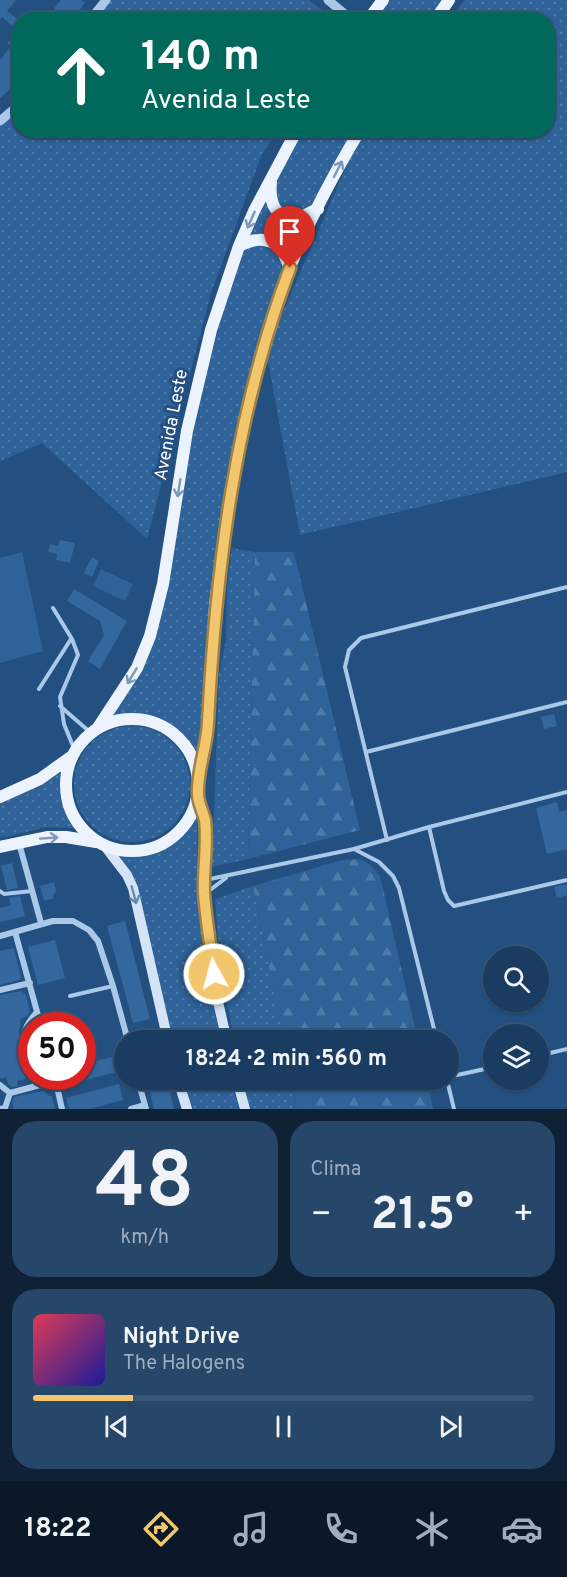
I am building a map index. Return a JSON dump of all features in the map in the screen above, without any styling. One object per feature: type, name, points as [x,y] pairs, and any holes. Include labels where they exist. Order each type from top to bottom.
[{"type":"main road","name":"Avenida Leste","points":[[94,731],[137,668],[150,636],[163,584],[187,431],[212,330],[239,246],[293,138]]},
{"type":"main road","points":[[224,1030],[216,993],[204,894],[205,821],[198,795],[198,777],[207,738],[216,599],[228,513],[243,432],[261,354],[275,309],[290,268],[356,138]]},
{"type":"main road","points":[[271,178],[272,204],[281,215],[300,217],[318,209]]},
{"type":"main road","points":[[239,246],[251,240],[265,239],[280,244],[290,268]]},
{"type":"main road","points":[[0,797],[40,779],[74,754],[94,731],[114,721],[133,718],[152,722],[169,730],[183,742],[193,759],[198,777]]},
{"type":"main road","points":[[74,754],[66,775],[66,795],[72,813],[83,830],[101,844],[127,875],[133,888],[165,1030]]},
{"type":"main road","points":[[0,847],[47,837],[66,837],[123,851],[144,851],[163,844],[179,832],[191,815],[198,795]]},
{"type":"main road","points":[[181,1090],[187,1109]]},
{"type":"main road","points":[[240,1090],[245,1109]]},
{"type":"street","points":[[96,12],[106,0]]},
{"type":"street","points":[[328,0],[342,12]]},
{"type":"street","points":[[0,121],[12,111]]},
{"type":"street","points":[[19,842],[41,923]]},
{"type":"street","points":[[0,936],[41,923],[73,921],[89,930],[98,941],[125,1030]]},
{"type":"street","points":[[15,932],[37,1012]]},
{"type":"street","points":[[0,990],[30,983]]},
{"type":"street","points":[[0,1084],[10,1093]]},
{"type":"street","points":[[10,1093],[21,1090]]},
{"type":"street","points":[[58,1090],[62,1109]]},
{"type":"street","points":[[131,1109],[145,1107],[141,1090]]},
{"type":"street","points":[[1,1109],[5,1108],[10,1093]]},
{"type":"lane","points":[[387,840],[345,667],[346,658],[354,643],[361,638],[567,587]]},
{"type":"lane","points":[[52,608],[72,639],[78,655],[61,692],[60,706],[74,754]]},
{"type":"lane","points":[[39,689],[72,639]]},
{"type":"lane","points":[[366,752],[567,702]]},
{"type":"lane","points":[[60,706],[94,731]]},
{"type":"lane","points":[[204,880],[354,849],[429,827],[567,792]]},
{"type":"lane","points":[[429,827],[444,891],[454,906],[567,880]]},
{"type":"lane","points":[[354,849],[379,862],[393,876],[399,888],[434,1030]]},
{"type":"lane","points":[[204,894],[230,875]]},
{"type":"lane","points":[[0,891],[3,894],[32,891]]},
{"type":"lane","points":[[70,996],[113,986]]},
{"type":"lane","points":[[549,1053],[567,1049]]},
{"type":"lane","points":[[459,1076],[483,1069]]},
{"type":"lane","points":[[450,1090],[454,1109]]},
{"type":"green space","points":[[110,0],[309,0],[324,12],[99,12]]},
{"type":"green space","points":[[390,0],[442,0],[433,12],[381,12]]},
{"type":"green space","points":[[465,0],[567,0],[567,472],[300,535],[266,351],[359,138],[555,138],[555,12],[456,12]]},
{"type":"green space","points":[[12,109],[12,138],[272,138],[262,154],[211,293],[147,539],[42,443],[0,461],[0,123]]},
{"type":"green space","points":[[299,138],[351,138],[281,278],[283,259],[279,244],[245,240],[272,180]]},
{"type":"green space","points":[[251,238],[278,245],[282,259],[280,280],[226,513],[198,770],[188,748],[180,738],[159,724],[136,719],[100,727],[145,637],[216,336],[241,255]]},
{"type":"green space","points":[[232,548],[255,552],[248,859],[212,867],[219,674],[226,640],[227,586]]},
{"type":"green space","points":[[22,552],[43,651],[0,663],[0,558]]},
{"type":"green space","points":[[255,552],[294,552],[360,830],[248,859]]},
{"type":"green space","points":[[101,569],[133,584],[125,601],[93,586]]},
{"type":"green space","points":[[132,726],[154,730],[173,743],[186,762],[190,784],[186,806],[173,825],[154,838],[132,842],[110,838],[91,825],[78,806],[74,784],[78,762],[91,743],[110,730]]},
{"type":"green space","points":[[65,768],[64,800],[77,828],[47,827],[0,838],[0,803],[41,786]]},
{"type":"green space","points":[[197,803],[198,881],[219,1030],[167,1030],[132,889],[108,848],[134,854],[160,847],[186,831]]},
{"type":"green space","points":[[360,859],[370,865],[380,876],[415,1030],[282,1030],[253,886],[342,860]]},
{"type":"green space","points":[[253,886],[282,1030],[233,1030],[221,977],[215,899]]},
{"type":"green space","points":[[183,1090],[234,1090],[239,1109],[188,1109]]},
{"type":"green space","points":[[245,1090],[293,1090],[297,1109],[250,1109]]},
{"type":"green space","points":[[293,1090],[429,1090],[433,1109],[297,1109]]},
{"type":"building","points":[[0,0],[16,0],[7,11],[12,15],[12,26],[2,17],[0,20]]},
{"type":"building","points":[[61,0],[81,0],[85,3],[78,12],[55,12],[55,7]]},
{"type":"building","points":[[12,36],[12,88],[0,98],[0,60],[11,46],[7,43]]},
{"type":"building","points":[[60,540],[75,543],[70,563],[56,560],[57,554],[48,552],[50,544],[58,546]]},
{"type":"building","points":[[92,557],[99,561],[92,577],[84,573]]},
{"type":"building","points":[[74,589],[127,621],[100,669],[88,661],[104,635],[100,621],[67,601]]},
{"type":"building","points":[[554,714],[557,726],[544,729],[541,717]]},
{"type":"building","points":[[557,802],[559,812],[567,810],[567,849],[547,854],[536,808]]},
{"type":"building","points":[[12,863],[18,888],[7,890],[1,866]]},
{"type":"building","points":[[54,882],[56,891],[54,898],[44,901],[40,886]]},
{"type":"building","points":[[567,884],[567,895],[557,898],[554,887]]},
{"type":"building","points":[[20,896],[25,916],[0,922],[0,908],[11,905],[9,898]]},
{"type":"building","points":[[125,921],[150,1019],[133,1023],[107,926]]},
{"type":"building","points":[[55,940],[65,978],[38,985],[28,947]]},
{"type":"building","points":[[14,948],[21,977],[19,980],[0,985],[0,951]]},
{"type":"building","points":[[21,991],[26,995],[30,1012],[18,1012],[18,1086],[11,1087],[6,1077],[0,1079],[0,995]]},
{"type":"building","points":[[112,1057],[114,1073],[96,1077],[96,1061]]},
{"type":"building","points":[[114,1085],[114,1090],[120,1090],[123,1100],[89,1109],[69,1109],[66,1098]]},
{"type":"building","points":[[149,1090],[169,1090],[174,1109],[154,1109]]},
{"type":"building","points":[[43,1091],[52,1097],[55,1109],[14,1109],[12,1103],[14,1097]]},
{"type":"route","points":[[214,974],[204,894],[205,821],[198,795],[198,777],[207,738],[216,599],[228,513],[243,432],[261,354],[290,268]]}]
